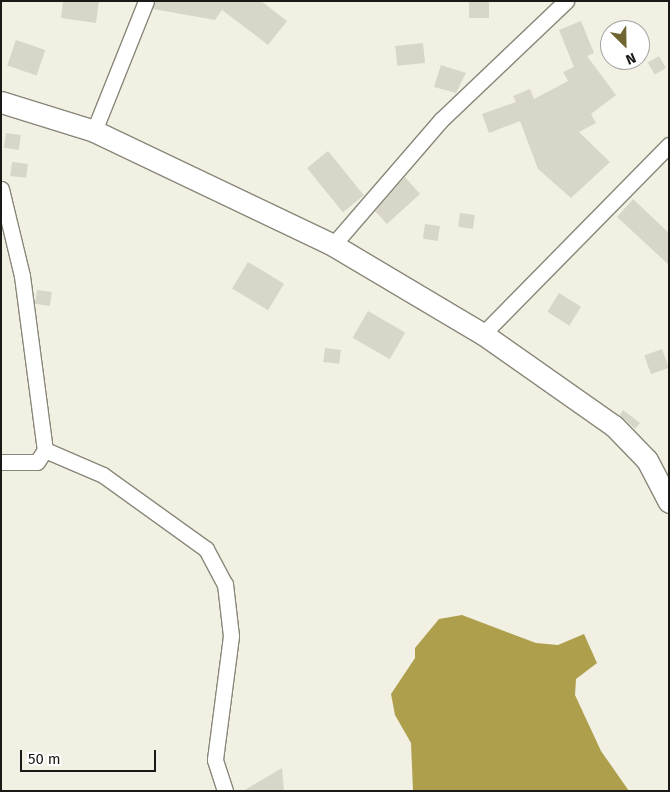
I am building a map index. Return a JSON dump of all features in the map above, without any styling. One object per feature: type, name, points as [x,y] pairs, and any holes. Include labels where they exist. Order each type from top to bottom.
[{"type":"street","points":[[94,131],[146,1]]},
{"type":"street","points":[[333,245],[441,120],[566,1]]},
{"type":"street","points":[[1,102],[94,131],[333,245],[483,334],[614,426],[647,460],[669,502]]},
{"type":"street","points":[[483,334],[669,145]]},
{"type":"street","points":[[1,189],[22,276],[45,450],[37,462],[1,462]]},
{"type":"street","points":[[45,450],[103,475],[206,549],[211,557],[225,584],[231,636],[215,760],[225,791]]},
{"type":"shaded area","points":[[462,615],[536,643],[558,645],[584,634],[597,663],[576,679],[575,695],[601,751],[629,791],[413,791],[411,743],[395,715],[391,694],[415,658],[415,648],[439,619]]},
{"type":"building","points":[[63,1],[99,1],[96,23],[61,18]]},
{"type":"building","points":[[155,1],[261,1],[287,21],[268,45],[222,10],[215,20],[153,9]]},
{"type":"building","points":[[469,1],[489,1],[489,18],[469,18]]},
{"type":"building","points":[[581,21],[594,53],[587,56],[616,95],[591,114],[596,123],[579,132],[610,162],[571,198],[538,169],[520,121],[489,133],[482,114],[516,102],[513,96],[530,89],[534,99],[568,81],[563,72],[574,67],[559,30]]},
{"type":"building","points":[[16,40],[45,50],[37,76],[7,66]]},
{"type":"building","points":[[423,43],[425,63],[397,66],[395,46]]},
{"type":"building","points":[[659,56],[666,68],[655,75],[650,66],[650,61]]},
{"type":"building","points":[[441,65],[466,73],[456,93],[434,87]]},
{"type":"building","points":[[6,133],[21,135],[19,150],[4,148]]},
{"type":"building","points":[[328,151],[364,195],[343,212],[307,168]]},
{"type":"building","points":[[12,162],[28,164],[26,178],[10,176]]},
{"type":"building","points":[[405,177],[420,194],[387,224],[375,211]]},
{"type":"building","points":[[633,199],[669,233],[669,265],[617,217]]},
{"type":"building","points":[[460,213],[475,215],[473,229],[458,227]]},
{"type":"building","points":[[425,224],[440,226],[438,241],[423,239]]},
{"type":"building","points":[[248,262],[284,284],[268,310],[232,289]]},
{"type":"building","points":[[37,290],[52,292],[50,306],[35,304]]},
{"type":"building","points":[[559,293],[581,307],[569,325],[547,312]]},
{"type":"building","points":[[368,311],[405,332],[390,359],[352,338]]},
{"type":"building","points":[[325,348],[341,350],[339,364],[323,362]]},
{"type":"building","points":[[662,349],[669,368],[651,374],[644,355]]},
{"type":"building","points":[[623,410],[640,423],[635,429],[620,415]]},
{"type":"building","points":[[282,768],[284,791],[243,791]]}]
